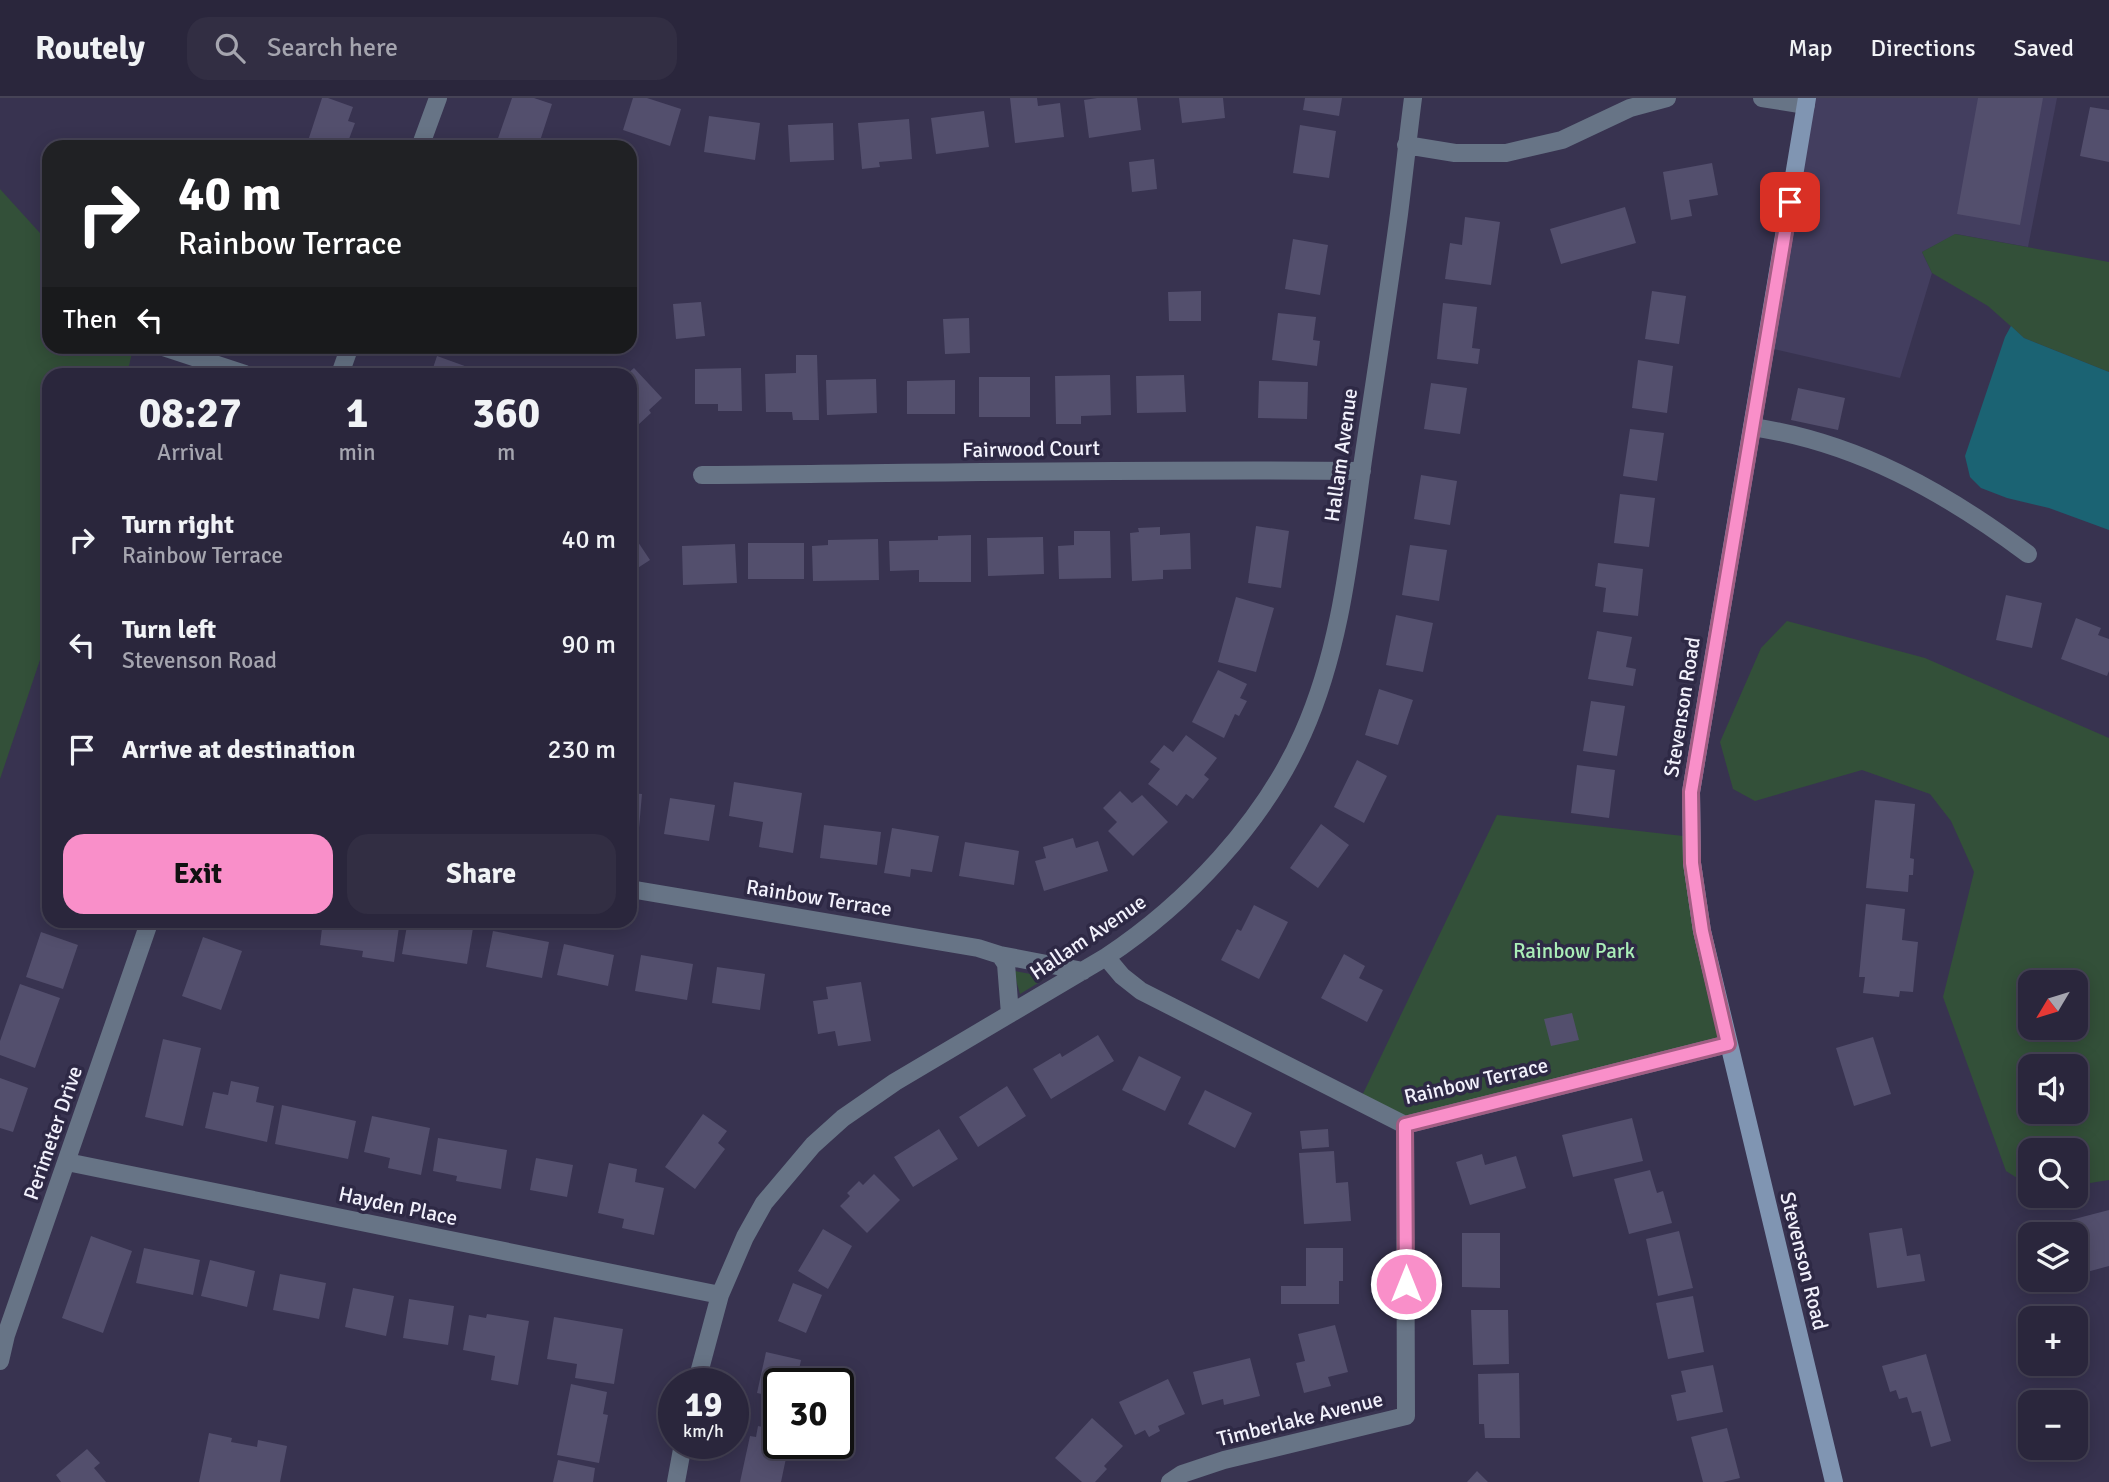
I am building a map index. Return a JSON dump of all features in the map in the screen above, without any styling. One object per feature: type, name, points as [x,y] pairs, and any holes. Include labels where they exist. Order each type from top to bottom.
[{"type":"main road","name":"Stevenson Road","points":[[1807,101],[1691,792],[1692,863],[1702,931],[1834,1482]]},
{"type":"street","points":[[423,140],[438,98]]},
{"type":"street","name":"Hallam Avenue","points":[[700,1368],[719,1295],[744,1237],[764,1203],[813,1145],[843,1118],[895,1082],[1106,957],[1136,937],[1172,907],[1214,867],[1264,803],[1303,736],[1321,686],[1340,618],[1399,214],[1413,98]]},
{"type":"street","points":[[1406,145],[1455,153],[1506,153],[1562,140],[1630,108],[1667,98]]},
{"type":"street","points":[[1762,98],[1807,101]]},
{"type":"street","points":[[184,354],[227,368]]},
{"type":"street","points":[[1752,427],[1772,430],[1860,455],[1921,484],[1991,526],[2028,554]]},
{"type":"street","name":"Fairwood Court","points":[[702,475],[1146,470],[1362,471]]},
{"type":"street","name":"Rainbow Terrace","points":[[637,890],[978,948],[1000,955],[1083,971]]},
{"type":"street","name":"Perimeter Drive","points":[[0,1361],[6,1335],[147,928]]},
{"type":"street","points":[[1000,955],[1006,964],[1010,1014]]},
{"type":"street","name":"Rainbow Terrace","points":[[1106,957],[1122,976],[1141,991],[1405,1125],[1728,1044]]},
{"type":"street","name":"Timberlake Avenue","points":[[1170,1482],[1182,1474],[1224,1460],[1406,1416],[1405,1125]]},
{"type":"street","name":"Hayden Place","points":[[67,1162],[719,1295]]},
{"type":"street","points":[[676,1482],[680,1459]]},
{"type":"shaded area","points":[[1807,98],[2057,98],[2028,247],[1956,234],[1922,252],[1932,273],[1900,378],[1765,347]]},
{"type":"shaded area","points":[[2011,326],[2024,338],[2109,372],[2109,530],[2049,508],[2007,498],[1981,488],[1970,477],[1965,456]]},
{"type":"green space","points":[[0,189],[42,235],[42,354],[132,354],[128,368],[42,368],[42,654],[0,779]]},
{"type":"green space","points":[[1955,234],[2109,262],[2109,372],[2024,338],[1988,306],[1932,273],[1922,252]]},
{"type":"green space","points":[[1787,621],[1925,658],[2109,738],[2109,1180],[2088,1184],[2088,1138],[2018,1138],[2018,1178],[2006,1171],[1943,997],[1974,872],[1951,821],[1930,794],[1862,770],[1755,801],[1733,789],[1720,742],[1761,648]]},
{"type":"green space","name":"Rainbow Park","points":[[1497,815],[1692,837],[1728,1044],[1405,1125],[1359,1102]]},
{"type":"green space","points":[[1015,971],[1041,976],[1043,980],[1020,994]]},
{"type":"building","points":[[322,98],[353,107],[348,121],[355,123],[349,140],[308,140]]},
{"type":"building","points":[[512,98],[534,98],[552,104],[540,140],[497,140]]},
{"type":"building","points":[[633,98],[647,98],[681,109],[670,146],[623,130]]},
{"type":"building","points":[[1010,98],[1037,98],[1038,106],[1060,103],[1064,137],[1015,143]]},
{"type":"building","points":[[1137,98],[1141,130],[1089,138],[1084,100]]},
{"type":"building","points":[[1179,98],[1223,98],[1225,118],[1182,123]]},
{"type":"building","points":[[1305,98],[1342,98],[1339,116],[1303,110]]},
{"type":"building","points":[[1978,98],[2043,98],[2020,225],[1957,214]]},
{"type":"building","points":[[2090,107],[2109,110],[2109,162],[2080,156]]},
{"type":"building","points":[[984,111],[989,147],[936,154],[931,118]]},
{"type":"building","points":[[709,116],[760,123],[755,160],[704,152]]},
{"type":"building","points":[[909,119],[912,159],[879,162],[880,167],[862,169],[858,123]]},
{"type":"building","points":[[833,123],[834,160],[790,162],[788,125]]},
{"type":"building","points":[[1300,125],[1336,131],[1329,178],[1293,173]]},
{"type":"building","points":[[1154,159],[1157,189],[1132,192],[1129,162]]},
{"type":"building","points":[[1712,163],[1718,195],[1689,200],[1692,216],[1671,220],[1663,172]]},
{"type":"building","points":[[1625,207],[1636,243],[1561,264],[1550,229]]},
{"type":"building","points":[[1465,217],[1500,222],[1491,285],[1445,279],[1450,243],[1462,245]]},
{"type":"building","points":[[1293,239],[1328,245],[1320,295],[1285,289]]},
{"type":"building","points":[[1201,291],[1201,321],[1169,321],[1168,292]]},
{"type":"building","points":[[1652,291],[1686,296],[1679,344],[1645,339]]},
{"type":"building","points":[[701,302],[705,336],[676,339],[673,304]]},
{"type":"building","points":[[1443,303],[1477,307],[1472,348],[1480,349],[1478,364],[1437,359]]},
{"type":"building","points":[[1278,313],[1316,317],[1313,340],[1320,341],[1317,366],[1272,360]]},
{"type":"building","points":[[969,318],[970,353],[945,354],[943,319]]},
{"type":"building","points":[[796,355],[817,355],[819,420],[793,420],[792,412],[766,412],[765,374],[796,373]]},
{"type":"building","points":[[437,356],[470,368],[433,368]]},
{"type":"building","points":[[1638,360],[1673,366],[1667,413],[1632,408]]},
{"type":"building","points":[[741,368],[742,411],[718,411],[718,404],[695,404],[695,369]]},
{"type":"building","points":[[637,371],[662,398],[637,424]]},
{"type":"building","points":[[1110,375],[1111,415],[1081,416],[1081,424],[1056,424],[1055,376]]},
{"type":"building","points":[[1184,375],[1186,412],[1137,413],[1136,376]]},
{"type":"building","points":[[979,377],[1030,377],[1030,417],[979,417]]},
{"type":"building","points":[[876,379],[877,413],[827,415],[826,380]]},
{"type":"building","points":[[955,380],[955,414],[907,414],[907,381]]},
{"type":"building","points":[[1259,381],[1308,382],[1307,419],[1258,418]]},
{"type":"building","points":[[1431,383],[1467,388],[1460,434],[1424,429]]},
{"type":"building","points":[[1798,388],[1845,398],[1838,430],[1791,420]]},
{"type":"building","points":[[1630,429],[1664,433],[1657,481],[1623,476]]},
{"type":"building","points":[[1421,475],[1457,481],[1450,525],[1414,519]]},
{"type":"building","points":[[1620,494],[1655,498],[1649,547],[1614,543]]},
{"type":"building","points":[[1256,526],[1289,531],[1281,588],[1248,583]]},
{"type":"building","points":[[1160,527],[1160,535],[1190,533],[1191,569],[1163,570],[1163,579],[1132,581],[1130,533],[1139,532],[1138,528]]},
{"type":"building","points":[[1074,531],[1110,531],[1111,578],[1059,579],[1058,546],[1074,545]]},
{"type":"building","points":[[971,535],[971,582],[919,582],[919,570],[890,571],[889,541],[938,540],[938,536]]},
{"type":"building","points":[[1043,537],[1044,574],[988,576],[987,538]]},
{"type":"building","points":[[878,539],[879,580],[813,581],[812,546],[828,545],[828,540]]},
{"type":"building","points":[[637,540],[650,560],[637,568]]},
{"type":"building","points":[[748,543],[804,543],[804,579],[748,579]]},
{"type":"building","points":[[735,544],[737,583],[683,585],[682,546]]},
{"type":"building","points":[[1410,545],[1447,550],[1439,601],[1402,595]]},
{"type":"building","points":[[1598,563],[1643,569],[1638,616],[1603,612],[1606,588],[1595,586]]},
{"type":"building","points":[[2006,595],[2042,603],[2032,648],[1996,640]]},
{"type":"building","points":[[1236,597],[1274,608],[1256,672],[1218,662]]},
{"type":"building","points":[[1396,615],[1433,623],[1423,672],[1386,665]]},
{"type":"building","points":[[2076,618],[2101,628],[2098,635],[2109,639],[2107,676],[2061,659]]},
{"type":"building","points":[[1597,631],[1632,637],[1626,667],[1636,669],[1633,686],[1588,679]]},
{"type":"building","points":[[1218,670],[1247,684],[1240,698],[1247,701],[1239,716],[1235,714],[1224,738],[1192,722]]},
{"type":"building","points":[[1379,689],[1413,700],[1398,745],[1365,735]]},
{"type":"building","points":[[1591,701],[1625,706],[1617,756],[1583,751]]},
{"type":"building","points":[[1186,735],[1217,758],[1204,775],[1209,779],[1193,799],[1186,794],[1177,806],[1148,784],[1160,769],[1150,762],[1164,745],[1173,752]]},
{"type":"building","points":[[1357,760],[1387,776],[1364,823],[1334,807]]},
{"type":"building","points":[[1577,765],[1615,770],[1609,818],[1571,813]]},
{"type":"building","points":[[734,782],[802,793],[793,853],[759,847],[763,822],[729,816]]},
{"type":"building","points":[[1120,791],[1132,803],[1142,795],[1168,822],[1133,856],[1108,831],[1117,822],[1103,808]]},
{"type":"building","points":[[637,794],[642,794],[637,828]]},
{"type":"building","points":[[670,798],[715,805],[709,841],[664,834]]},
{"type":"building","points":[[1875,800],[1915,804],[1910,858],[1914,859],[1913,875],[1909,875],[1908,892],[1866,888]]},
{"type":"building","points":[[1321,824],[1349,845],[1318,888],[1290,868]]},
{"type":"building","points":[[824,825],[881,832],[877,865],[820,858]]},
{"type":"building","points":[[892,828],[939,836],[932,872],[911,869],[910,877],[884,873]]},
{"type":"building","points":[[1073,838],[1076,848],[1098,841],[1108,871],[1044,891],[1035,861],[1046,858],[1043,847]]},
{"type":"building","points":[[965,842],[1019,851],[1014,885],[959,876]]},
{"type":"building","points":[[1866,904],[1905,909],[1902,940],[1918,942],[1913,992],[1900,991],[1899,997],[1863,993],[1865,977],[1859,977]]},
{"type":"building","points":[[1254,905],[1288,922],[1259,979],[1221,960],[1237,929],[1241,931]]},
{"type":"building","points":[[322,928],[399,928],[394,962],[362,957],[363,951],[320,945]]},
{"type":"building","points":[[407,928],[473,928],[467,964],[402,954]]},
{"type":"building","points":[[493,931],[549,942],[542,978],[486,967]]},
{"type":"building","points":[[41,932],[78,945],[63,989],[26,977]]},
{"type":"building","points":[[203,937],[242,951],[221,1010],[182,996]]},
{"type":"building","points":[[564,944],[614,955],[608,986],[557,975]]},
{"type":"building","points":[[1344,954],[1365,966],[1359,978],[1383,990],[1367,1022],[1321,998]]},
{"type":"building","points":[[641,955],[693,964],[687,1000],[635,991]]},
{"type":"building","points":[[717,967],[765,974],[760,1010],[712,1003]]},
{"type":"building","points":[[861,982],[871,1041],[838,1046],[835,1031],[818,1034],[813,1001],[828,999],[826,987]]},
{"type":"building","points":[[20,984],[60,998],[35,1068],[0,1055],[0,1041]]},
{"type":"building","points":[[1572,1013],[1579,1040],[1551,1046],[1544,1019]]},
{"type":"building","points":[[1098,1035],[1114,1061],[1051,1099],[1033,1069],[1060,1053],[1062,1057]]},
{"type":"building","points":[[1873,1037],[1891,1094],[1854,1106],[1836,1048]]},
{"type":"building","points":[[163,1039],[201,1048],[183,1126],[145,1117]]},
{"type":"building","points":[[1139,1056],[1181,1077],[1165,1111],[1122,1090]]},
{"type":"building","points":[[0,1078],[28,1088],[13,1132],[0,1128]]},
{"type":"building","points":[[231,1081],[259,1087],[256,1102],[274,1106],[267,1142],[205,1128],[213,1092],[228,1095]]},
{"type":"building","points":[[1007,1086],[1026,1116],[978,1147],[959,1117]]},
{"type":"building","points":[[1205,1090],[1252,1113],[1235,1148],[1188,1124]]},
{"type":"building","points":[[282,1105],[356,1121],[348,1159],[275,1144]]},
{"type":"building","points":[[703,1114],[727,1131],[718,1143],[725,1149],[695,1189],[665,1167]]},
{"type":"building","points":[[372,1116],[430,1128],[421,1175],[388,1168],[390,1158],[364,1152]]},
{"type":"building","points":[[1632,1118],[1643,1161],[1573,1177],[1562,1135]]},
{"type":"building","points":[[939,1129],[958,1159],[913,1187],[894,1157]]},
{"type":"building","points":[[1328,1129],[1329,1147],[1302,1149],[1300,1131]]},
{"type":"building","points":[[438,1138],[507,1150],[501,1189],[456,1181],[457,1176],[433,1171]]},
{"type":"building","points":[[1334,1151],[1336,1183],[1348,1182],[1351,1221],[1304,1224],[1299,1153]]},
{"type":"building","points":[[1482,1154],[1485,1165],[1516,1156],[1526,1188],[1470,1205],[1456,1162]]},
{"type":"building","points":[[536,1158],[573,1165],[567,1197],[530,1190]]},
{"type":"building","points":[[609,1163],[637,1169],[635,1182],[664,1188],[654,1235],[622,1228],[624,1219],[598,1213]]},
{"type":"building","points":[[1650,1170],[1657,1193],[1663,1191],[1672,1223],[1629,1234],[1614,1179]]},
{"type":"building","points":[[874,1174],[900,1200],[867,1233],[840,1206],[850,1196],[847,1193],[859,1181],[863,1185]]},
{"type":"building","points":[[2109,1210],[2109,1266],[2088,1272],[2088,1222],[2063,1222]]},
{"type":"building","points":[[1902,1228],[1907,1256],[1920,1254],[1925,1281],[1877,1288],[1869,1233]]},
{"type":"building","points":[[823,1229],[852,1246],[828,1289],[798,1271]]},
{"type":"building","points":[[1679,1231],[1693,1288],[1658,1296],[1646,1239]]},
{"type":"building","points":[[1462,1233],[1500,1233],[1500,1288],[1462,1287]]},
{"type":"building","points":[[91,1236],[132,1251],[103,1333],[62,1318]]},
{"type":"building","points":[[144,1248],[200,1260],[193,1295],[136,1283]]},
{"type":"building","points":[[1306,1248],[1343,1248],[1343,1281],[1339,1281],[1339,1304],[1281,1304],[1281,1286],[1306,1286]]},
{"type":"building","points":[[210,1260],[255,1271],[247,1307],[201,1296]]},
{"type":"building","points":[[280,1274],[326,1283],[319,1319],[273,1310]]},
{"type":"building","points":[[793,1283],[822,1295],[806,1333],[778,1321]]},
{"type":"building","points":[[353,1288],[394,1296],[386,1336],[345,1327]]},
{"type":"building","points":[[1693,1296],[1704,1352],[1668,1359],[1656,1303]]},
{"type":"building","points":[[409,1299],[454,1306],[448,1345],[403,1338]]},
{"type":"building","points":[[1471,1310],[1508,1310],[1509,1364],[1473,1365]]},
{"type":"building","points":[[487,1314],[529,1321],[518,1385],[491,1380],[495,1356],[463,1350],[469,1315],[486,1318]]},
{"type":"building","points":[[554,1317],[623,1329],[614,1384],[575,1378],[577,1364],[547,1359]]},
{"type":"building","points":[[1335,1325],[1348,1372],[1328,1377],[1331,1386],[1304,1393],[1296,1363],[1305,1361],[1298,1334]]},
{"type":"building","points":[[766,1352],[801,1360],[799,1368],[763,1368],[763,1394],[757,1393]]},
{"type":"building","points":[[1926,1354],[1951,1441],[1931,1447],[1921,1411],[1912,1413],[1907,1397],[1899,1399],[1896,1390],[1890,1392],[1882,1366]]},
{"type":"building","points":[[1250,1358],[1260,1396],[1224,1405],[1223,1399],[1202,1405],[1193,1372]]},
{"type":"building","points":[[1713,1365],[1723,1412],[1677,1421],[1671,1395],[1686,1392],[1681,1371]]},
{"type":"building","points":[[1519,1373],[1520,1438],[1485,1438],[1484,1424],[1479,1424],[1478,1374]]},
{"type":"building","points":[[1168,1379],[1185,1414],[1158,1426],[1160,1431],[1149,1437],[1145,1430],[1135,1435],[1119,1402]]},
{"type":"building","points":[[571,1384],[607,1392],[603,1414],[608,1415],[599,1463],[557,1455]]},
{"type":"building","points":[[1092,1418],[1123,1446],[1104,1466],[1107,1469],[1095,1482],[1082,1482],[1055,1458]]},
{"type":"building","points":[[758,1426],[763,1427],[763,1459],[786,1459],[781,1482],[740,1482],[745,1459],[749,1459],[750,1436],[756,1437]]},
{"type":"building","points":[[1727,1428],[1740,1478],[1723,1482],[1703,1482],[1691,1437]]},
{"type":"building","points":[[209,1433],[232,1438],[231,1442],[257,1447],[258,1440],[287,1446],[280,1482],[199,1482]]},
{"type":"building","points":[[87,1449],[100,1463],[94,1468],[106,1482],[61,1482],[56,1475]]},
{"type":"building","points":[[558,1460],[595,1468],[593,1482],[553,1482]]},
{"type":"building","points":[[1477,1471],[1488,1482],[1467,1482]]},
{"type":"route","points":[[1406,1284],[1405,1125],[1728,1044],[1702,931],[1692,863],[1691,792],[1790,202]]}]
